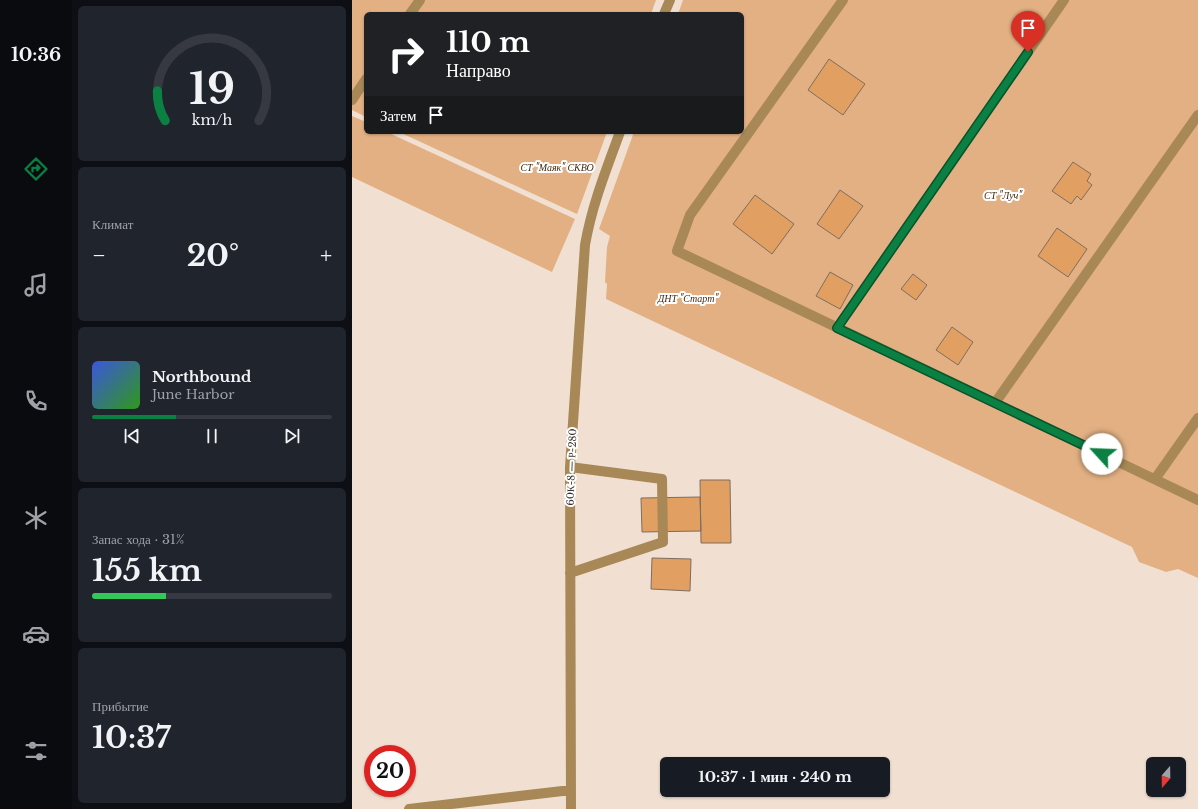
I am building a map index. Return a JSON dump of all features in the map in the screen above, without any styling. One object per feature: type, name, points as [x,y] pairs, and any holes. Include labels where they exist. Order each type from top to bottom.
[{"type":"street","points":[[411,12],[420,0]]},
{"type":"street","points":[[665,12],[670,0]]},
{"type":"street","points":[[843,0],[690,215],[677,250],[1198,500]]},
{"type":"street","points":[[837,328],[1064,0]]},
{"type":"street","points":[[352,100],[364,82]]},
{"type":"street","points":[[995,403],[1198,115]]},
{"type":"street","name":"60К-8 — Р-280","points":[[571,809],[570,467],[585,245],[590,219],[619,134]]},
{"type":"street","points":[[1155,479],[1198,418]]},
{"type":"street","points":[[570,467],[662,479],[663,542],[570,573]]},
{"type":"street","points":[[409,809],[571,790]]},
{"type":"green space","points":[[352,0],[656,0],[652,12],[364,12],[364,116],[352,110]]},
{"type":"green space","name":"СТ \"Луч\"","points":[[683,0],[1198,0],[1198,578],[1178,569],[1166,572],[1139,562],[1132,547],[606,299],[607,284],[605,282],[607,247],[610,236],[599,229],[633,134],[744,134],[744,12],[679,12]]},
{"type":"green space","points":[[352,116],[364,121],[364,134],[391,134],[575,219],[552,272],[352,177]]},
{"type":"green space","name":"СТ \"Маяк\" СКВО","points":[[403,134],[606,134],[577,214]]},
{"type":"building","points":[[829,59],[865,84],[843,115],[808,90]]},
{"type":"building","points":[[1073,162],[1091,174],[1087,181],[1092,185],[1081,200],[1077,196],[1071,204],[1052,191]]},
{"type":"building","points":[[840,190],[863,206],[839,239],[817,224]]},
{"type":"building","points":[[755,195],[794,224],[772,254],[733,224]]},
{"type":"building","points":[[1057,228],[1087,249],[1068,277],[1038,256]]},
{"type":"building","points":[[830,272],[853,285],[840,309],[816,296]]},
{"type":"building","points":[[913,274],[927,285],[916,300],[901,289]]},
{"type":"building","points":[[952,327],[973,342],[958,365],[936,350]]},
{"type":"building","points":[[700,480],[730,480],[731,543],[701,543]]},
{"type":"building","points":[[700,497],[701,531],[642,532],[641,498]]},
{"type":"building","points":[[652,558],[691,559],[690,591],[651,589]]},
{"type":"route","points":[[1028,52],[837,328],[1102,454]]},
{"type":"park label","name":"ДНТ \"Старт\"","points":[[688,298]]}]
